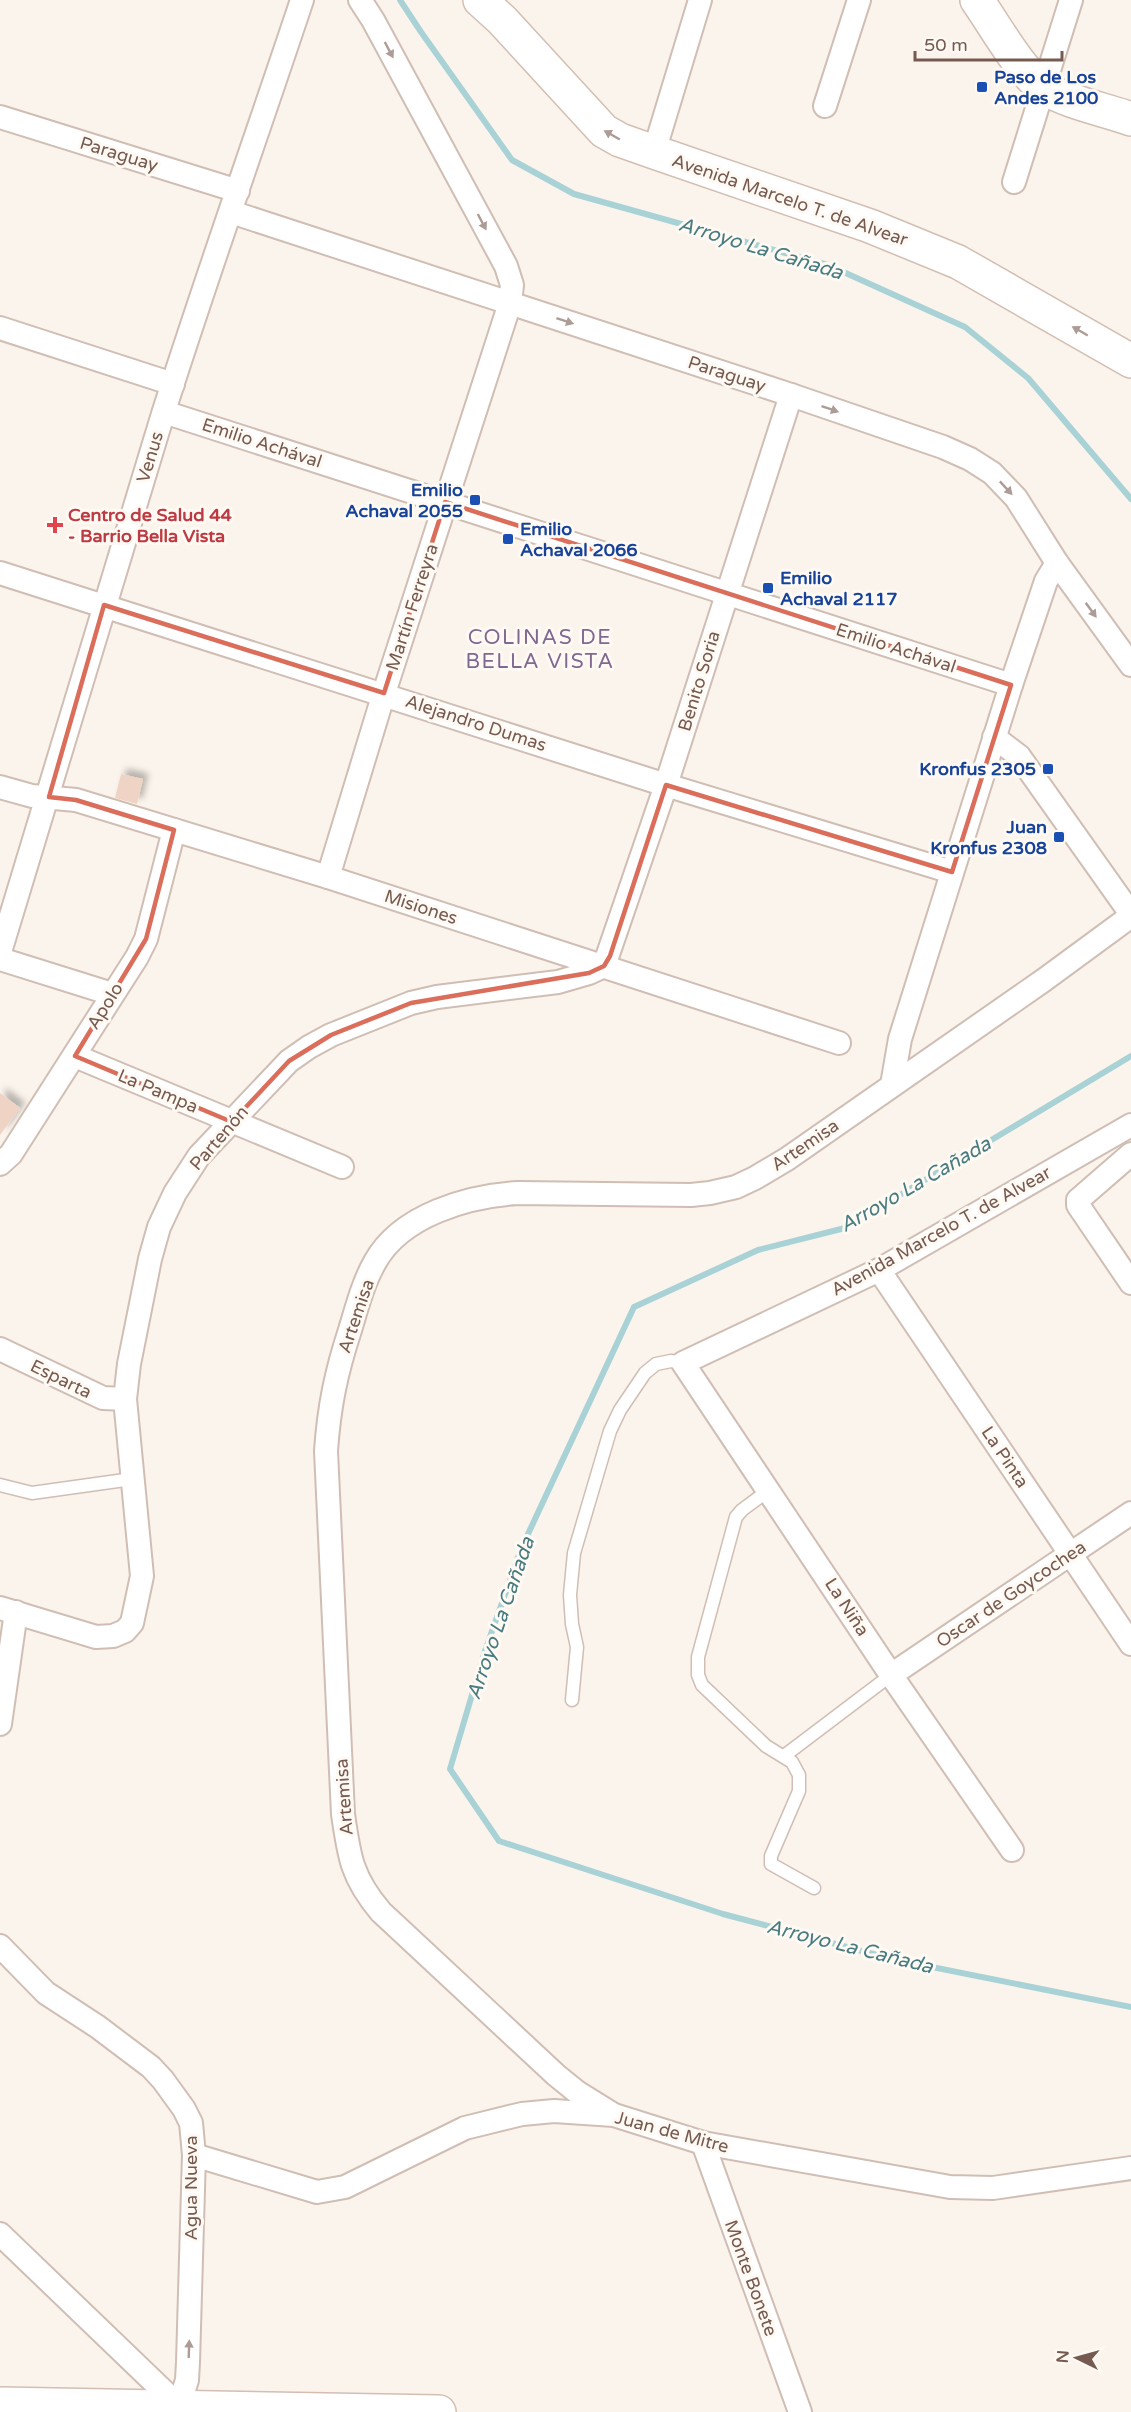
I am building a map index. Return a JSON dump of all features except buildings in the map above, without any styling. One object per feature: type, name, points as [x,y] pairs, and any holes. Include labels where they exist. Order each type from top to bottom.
[{"type":"main road","points":[[977,0],[1030,76],[1043,87],[1060,96],[1131,118]]},
{"type":"main road","name":"Avenida Marcelo T. de Alvear","points":[[497,7],[604,130],[620,140],[870,226],[958,262],[1131,361]]},
{"type":"main road","points":[[0,2404],[439,2412]]},
{"type":"street","name":"Venus","points":[[0,952],[49,797],[104,605],[164,412],[302,0]]},
{"type":"street","points":[[360,0],[506,266],[512,285],[510,303]]},
{"type":"street","points":[[654,152],[700,0]]},
{"type":"street","points":[[825,106],[859,0]]},
{"type":"street","points":[[1014,182],[1071,0]]},
{"type":"street","name":"Paraguay","points":[[0,117],[510,303],[791,395],[943,447],[970,459],[992,473],[1016,498],[1057,562],[1131,665]]},
{"type":"street","name":"Martín Ferreyra","points":[[328,877],[384,693],[510,303]]},
{"type":"street","points":[[0,328],[173,384]]},
{"type":"street","name":"Benito Soria","points":[[604,966],[666,785],[791,395]]},
{"type":"street","name":"Emilio Achával","points":[[164,412],[1011,685]]},
{"type":"street","points":[[892,1085],[900,1039],[994,737],[1046,580],[1057,562]]},
{"type":"street","name":"Alejandro Dumas","points":[[0,573],[384,693],[666,785],[952,872]]},
{"type":"street","points":[[994,737],[1019,756],[1131,915]]},
{"type":"street","name":"Misiones","points":[[0,787],[32,796],[76,800],[328,877],[839,1043]]},
{"type":"street","name":"Apolo","points":[[0,1164],[11,1154],[137,957],[146,939],[174,830]]},
{"type":"street","name":"Artemisa","points":[[614,2115],[577,2092],[547,2067],[381,1912],[365,1893],[356,1875],[348,1849],[343,1814],[326,1451],[329,1406],[338,1367],[361,1293],[376,1261],[392,1241],[423,1218],[446,1207],[495,1194],[691,1195],[736,1187],[755,1179],[1044,980],[1131,915]]},
{"type":"street","points":[[0,959],[112,993]]},
{"type":"street","name":"Partenón","points":[[8,1610],[96,1637],[113,1636],[125,1631],[132,1623],[142,1575],[125,1399],[129,1364],[150,1259],[159,1227],[175,1193],[199,1156],[289,1061],[331,1035],[411,1003],[437,997],[558,982],[604,966]]},
{"type":"street","name":"La Pampa","points":[[75,1056],[342,1167]]},
{"type":"street","name":"Avenida Marcelo T. de Alvear","points":[[683,1364],[879,1270],[1131,1125]]},
{"type":"street","points":[[1131,1154],[1078,1200],[1078,1205],[1131,1283]]},
{"type":"street","name":"La Pinta","points":[[879,1270],[1131,1644]]},
{"type":"street","name":"Esparta","points":[[0,1349],[103,1398],[125,1399]]},
{"type":"street","name":"La Niña","points":[[683,1364],[891,1675],[1012,1850]]},
{"type":"street","name":"Oscar de Goycochea","points":[[891,1675],[1131,1513]]},
{"type":"street","points":[[0,1724],[8,1610]]},
{"type":"street","name":"Agua Nueva","points":[[0,1946],[46,1993],[98,2027],[151,2067],[184,2109],[190,2123],[194,2156],[188,2362],[182,2409]]},
{"type":"street","name":"Juan de Mitre","points":[[194,2156],[317,2192],[345,2187],[440,2138],[465,2128],[491,2120],[554,2111],[614,2115],[703,2143],[950,2187],[993,2188],[1131,2168]]},
{"type":"street","name":"Monte Bonete","points":[[703,2143],[800,2412]]},
{"type":"street","points":[[0,2234],[182,2409]]},
{"type":"lane","points":[[572,1700],[577,1647],[572,1624],[570,1595],[574,1553],[610,1431],[620,1410],[645,1373],[656,1364],[671,1361],[683,1364]]},
{"type":"lane","points":[[0,1485],[32,1493],[132,1479]]},
{"type":"lane","points":[[769,1490],[736,1517],[698,1657],[698,1675],[702,1685],[766,1746],[792,1762],[799,1775],[799,1791],[771,1856],[771,1864],[814,1888]]},
{"type":"lane","points":[[783,1756],[891,1675]]},
{"type":"highlighted area","points":[[445,502],[1011,685],[952,872],[666,785],[610,956],[604,966],[589,973],[411,1003],[331,1035],[289,1061],[232,1122],[75,1056],[146,939],[174,830],[76,800],[49,797],[104,605],[384,693]]},
{"type":"waterway","name":"Arroyo La Cañada","points":[[400,0],[512,160],[574,194],[828,265],[965,327],[1028,378],[1131,499]]},
{"type":"waterway","name":"Arroyo La Cañada","points":[[1131,1056],[845,1228],[758,1250],[634,1307],[521,1549],[485,1651],[450,1769],[499,1841],[723,1914],[892,1959],[1131,2007]]},
{"type":"place","name":"Paso de Los Andes 2100","points":[[982,87]]},
{"type":"place","name":"Emilio Achaval 2055","points":[[475,500]]},
{"type":"place","name":"Centro de Salud 44 - Barrio Bella Vista","points":[[55,525]]},
{"type":"place","name":"Emilio Achaval 2066","points":[[508,539]]},
{"type":"place","name":"Emilio Achaval 2117","points":[[768,588]]},
{"type":"place","name":"Kronfus 2305","points":[[1048,769]]},
{"type":"place","name":"Juan Kronfus 2308","points":[[1059,837]]},
{"type":"district","name":"COLINAS DE BELLA VISTA","points":[[540,649]]}]
